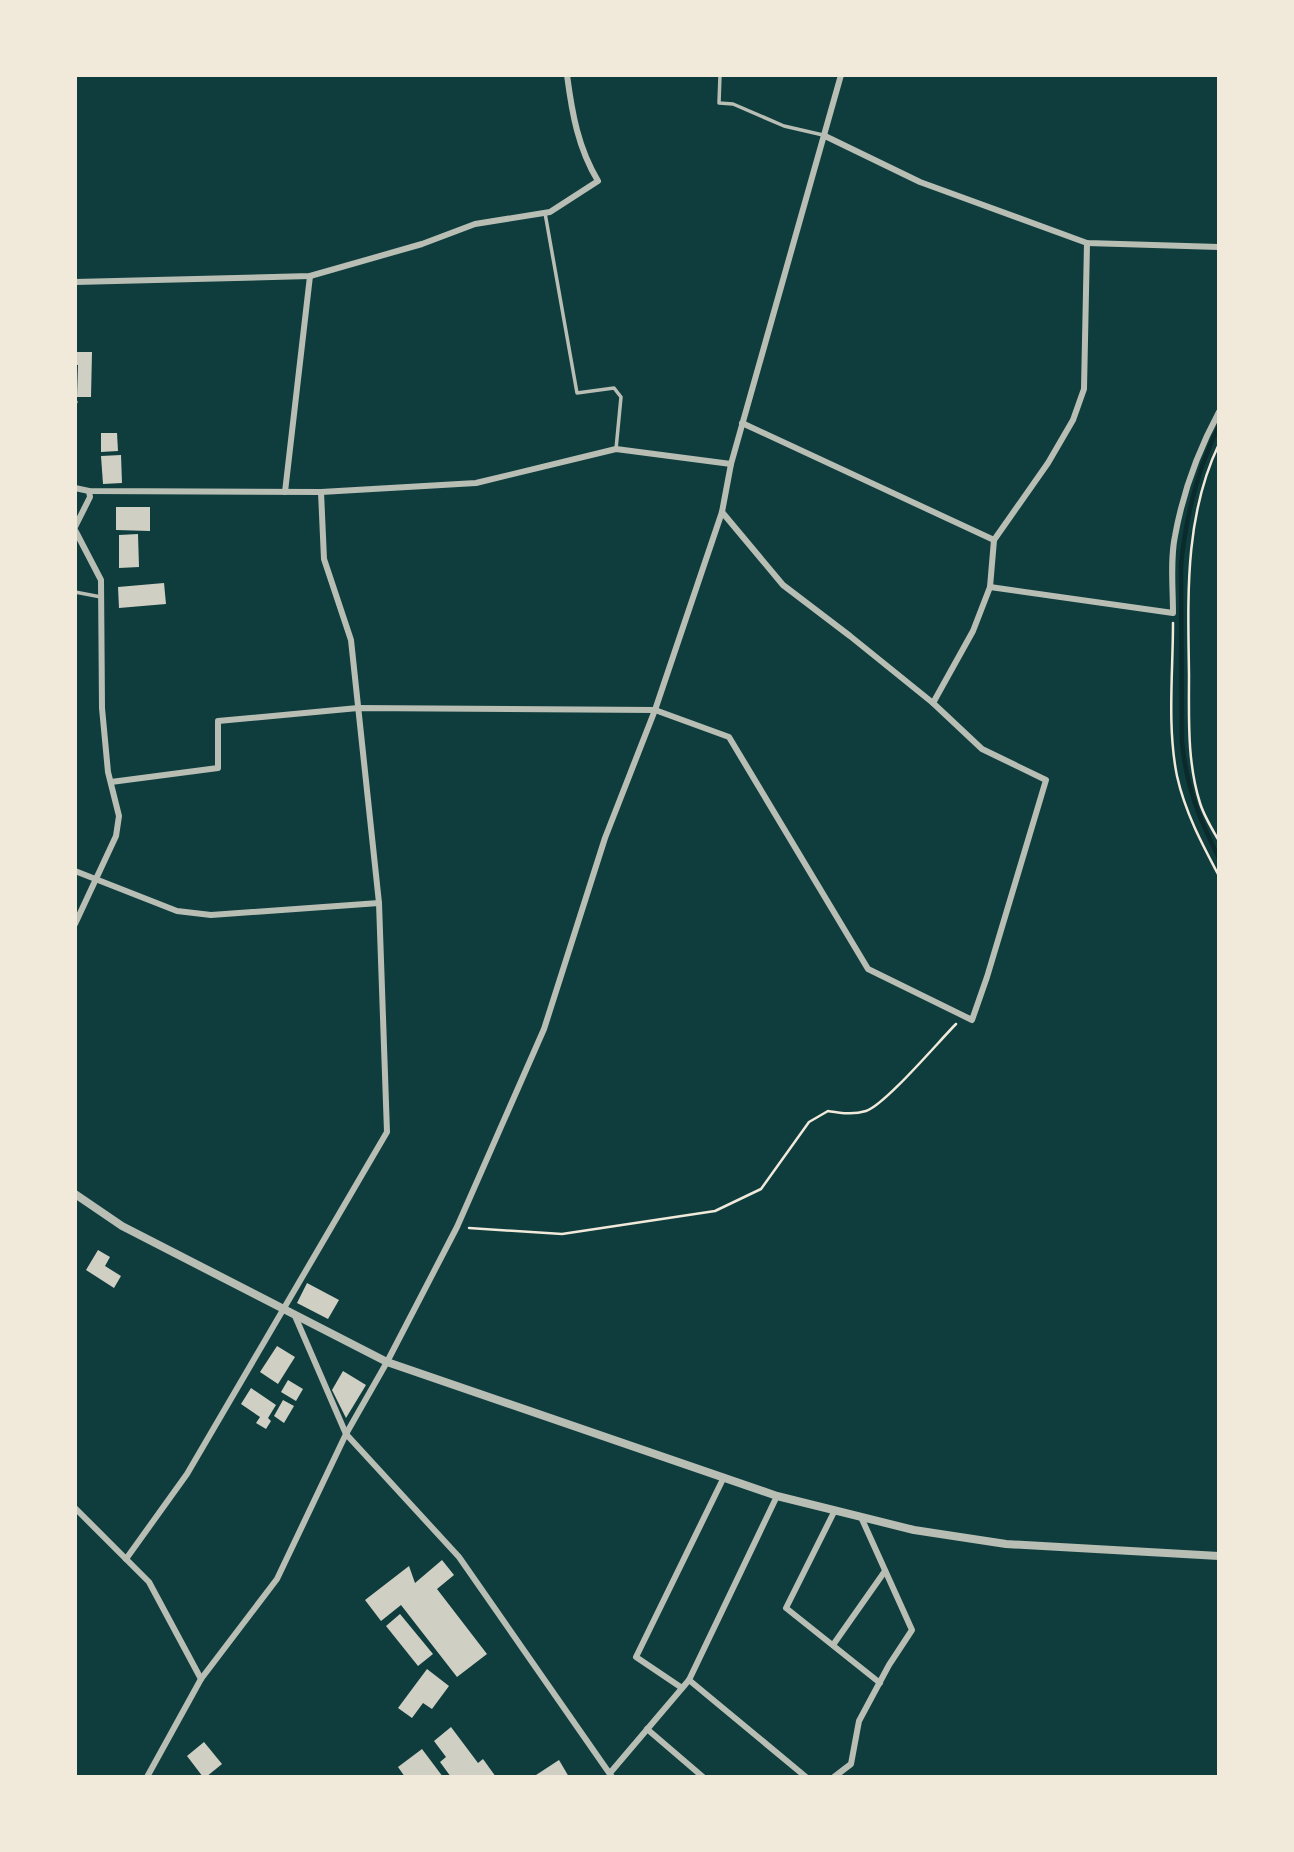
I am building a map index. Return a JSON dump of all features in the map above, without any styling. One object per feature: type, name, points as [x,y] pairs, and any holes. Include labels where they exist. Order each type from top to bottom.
[{"type":"street","points":[[75,282],[310,276],[422,244],[475,224],[550,212],[598,181],[585,159],[573,116],[567,75]]},
{"type":"street","points":[[147,1777],[201,1679],[277,1579],[346,1434],[387,1362],[457,1227],[544,1028],[605,838],[655,710],[722,512],[731,464],[841,75]]},
{"type":"street","points":[[825,136],[920,182],[1087,243],[1219,247]]},
{"type":"street","points":[[933,703],[973,631],[990,587],[994,540],[1048,463],[1073,420],[1084,388],[1087,243]]},
{"type":"street","points":[[285,492],[310,276]]},
{"type":"street","points":[[990,587],[1173,613],[1174,538],[1200,448],[1219,412]]},
{"type":"street","points":[[742,424],[994,540]]},
{"type":"street","points":[[75,488],[89,491],[321,492],[476,482],[616,449],[731,464]]},
{"type":"street","points":[[75,924],[116,836],[118,816],[102,708],[100,580],[75,528],[90,497],[89,491]]},
{"type":"street","points":[[126,1559],[187,1474],[387,1132],[379,903],[351,640],[324,559],[321,492]]},
{"type":"street","points":[[111,782],[218,768],[218,721],[358,708],[655,710],[729,737],[868,969],[972,1020],[1046,780],[982,749],[933,703],[783,585],[722,512]]},
{"type":"street","points":[[75,871],[177,911],[211,915],[379,903]]},
{"type":"street","points":[[75,1194],[122,1226],[387,1362],[777,1496],[914,1530],[1006,1544],[1219,1556]]},
{"type":"street","points":[[295,1316],[346,1434],[459,1557],[611,1775],[689,1680],[777,1496]]},
{"type":"street","points":[[682,1688],[636,1657],[724,1477]]},
{"type":"street","points":[[75,1507],[149,1582],[201,1679]]},
{"type":"street","points":[[835,1510],[786,1608],[880,1682]]},
{"type":"street","points":[[834,1777],[851,1764],[859,1721],[912,1630],[861,1517]]},
{"type":"street","points":[[833,1645],[886,1571]]},
{"type":"street","points":[[689,1680],[806,1777]]},
{"type":"street","points":[[647,1729],[703,1777]]},
{"type":"lane","points":[[720,75],[719,103],[733,104],[784,126],[825,136]]},
{"type":"lane","points":[[545,213],[577,393],[614,388],[621,397],[616,449]]},
{"type":"lane","points":[[75,592],[101,597]]},
{"type":"path","points":[[1219,444],[1195,517],[1190,553],[1188,608],[1190,751],[1200,805],[1219,841]]},
{"type":"path","points":[[1173,613],[1172,716],[1177,775],[1194,829],[1219,876]]},
{"type":"path","points":[[457,1227],[562,1234],[715,1211],[761,1189],[809,1122],[828,1111],[849,1114],[869,1110],[907,1076],[963,1016]]},
{"type":"building","points":[[75,352],[92,352],[91,397],[77,397],[78,365],[75,365]]},
{"type":"building","points":[[101,433],[117,433],[118,451],[101,452]]},
{"type":"building","points":[[121,455],[122,483],[103,484],[101,456]]},
{"type":"building","points":[[116,507],[150,507],[150,531],[116,530]]},
{"type":"building","points":[[138,534],[139,567],[119,568],[119,535]]},
{"type":"building","points":[[164,583],[166,604],[119,608],[118,587]]},
{"type":"building","points":[[98,1250],[110,1257],[105,1266],[121,1276],[114,1288],[86,1270]]},
{"type":"building","points":[[307,1283],[339,1300],[328,1319],[297,1303]]},
{"type":"building","points":[[277,1346],[295,1357],[278,1384],[260,1372]]},
{"type":"building","points":[[343,1371],[366,1385],[346,1418],[332,1390]]},
{"type":"building","points":[[288,1380],[303,1389],[296,1401],[281,1392]]},
{"type":"building","points":[[251,1388],[276,1405],[268,1418],[271,1421],[266,1429],[256,1423],[260,1417],[241,1404]]},
{"type":"building","points":[[283,1400],[294,1406],[284,1423],[274,1416]]},
{"type":"building","points":[[442,1560],[454,1575],[437,1589],[487,1654],[457,1677],[401,1605],[381,1621],[365,1600],[409,1566],[415,1583]]},
{"type":"building","points":[[400,1614],[433,1654],[418,1666],[386,1626]]},
{"type":"building","points":[[427,1669],[449,1686],[432,1709],[423,1703],[412,1718],[398,1708]]},
{"type":"building","points":[[451,1727],[478,1763],[483,1759],[496,1777],[451,1777],[440,1762],[446,1757],[434,1741]]},
{"type":"building","points":[[204,1742],[222,1764],[206,1777],[203,1777],[187,1756]]},
{"type":"building","points":[[422,1749],[443,1777],[405,1777],[398,1767]]},
{"type":"building","points":[[559,1760],[569,1777],[537,1777],[536,1775]]},
{"type":"waterway","points":[[1219,426],[1204,459],[1194,494],[1181,565],[1184,759],[1194,802],[1219,858]]}]
